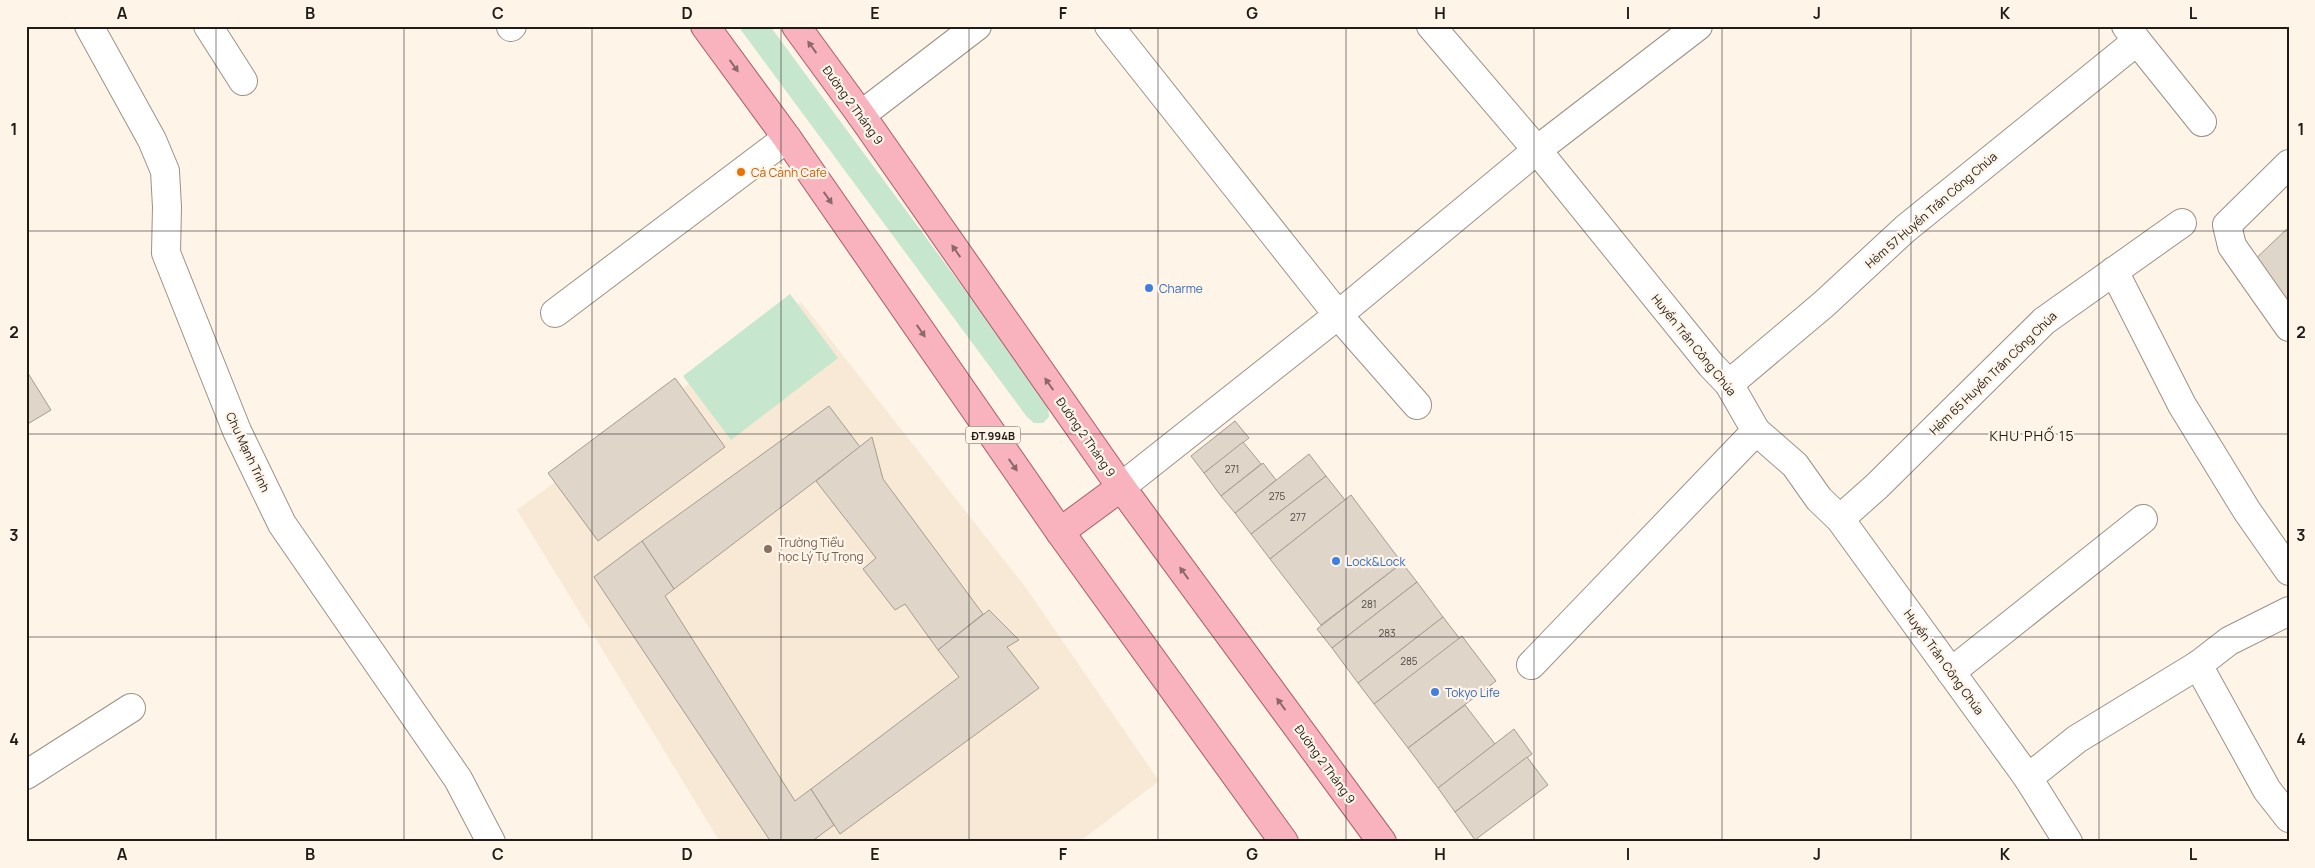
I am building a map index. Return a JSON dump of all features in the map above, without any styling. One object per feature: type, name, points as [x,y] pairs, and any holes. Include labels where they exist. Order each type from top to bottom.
[{"type":"main road","name":"ĐT.994B","points":[[705,26],[787,138],[1060,532],[1284,842]]},
{"type":"main road","name":"Đường 2 Tháng 9","points":[[796,26],[861,115],[1121,487],[1382,842]]},
{"type":"main road","points":[[1060,532],[1121,487]]},
{"type":"street","name":"Chu Mạnh Trinh","points":[[89,26],[152,140],[165,171],[167,206],[166,253],[208,362],[245,448],[282,524],[458,780],[491,842]]},
{"type":"street","points":[[208,26],[242,81]]},
{"type":"street","points":[[861,115],[977,26]]},
{"type":"street","points":[[1109,26],[1338,315],[1417,405]]},
{"type":"street","name":"Huyền Trân Công Chúa","points":[[1431,26],[1537,150],[1711,365],[1729,384],[1756,431],[1795,465],[1819,499],[1840,519],[2028,778],[2068,842]]},
{"type":"street","points":[[1121,487],[1338,315],[1537,150],[1698,26]]},
{"type":"street","name":"Hẻm 57 Huyền Trân Công Chúa","points":[[1729,384],[1811,315],[1905,229],[2131,34],[2202,122]]},
{"type":"street","points":[[555,313],[787,138]]},
{"type":"street","points":[[2289,164],[2227,225],[2232,246],[2289,327]]},
{"type":"street","name":"Hẻm 65 Huyền Trân Công Chúa","points":[[1840,519],[1877,486],[2044,321],[2182,223]]},
{"type":"street","points":[[2114,271],[2182,405],[2247,511],[2289,571]]},
{"type":"street","points":[[1531,665],[1756,431]]},
{"type":"street","points":[[1951,672],[2143,519]]},
{"type":"street","points":[[2028,778],[2077,739],[2198,665],[2229,640],[2289,610]]},
{"type":"street","points":[[2198,665],[2267,790],[2289,818]]},
{"type":"street","points":[[26,775],[131,708]]},
{"type":"shaded area","name":"Trường Tiểu học Lý Tự Trọng","points":[[801,302],[1026,588],[1159,781],[1079,842],[720,842],[517,510]]},
{"type":"green space","points":[[738,26],[770,26],[1048,403],[1049,417],[1043,423],[1034,423],[1027,417]]},
{"type":"green space","points":[[790,294],[838,358],[731,440],[683,376]]},
{"type":"building","points":[[2289,227],[2289,304],[2250,264]]},
{"type":"building","points":[[26,370],[51,410],[26,425]]},
{"type":"building","points":[[675,378],[725,447],[598,541],[548,473]]},
{"type":"building","points":[[829,406],[860,447],[674,589],[642,541]]},
{"type":"building","points":[[1235,421],[1249,438],[1204,473],[1191,456]]},
{"type":"building","points":[[872,437],[883,479],[983,614],[938,650],[905,604],[895,610],[863,569],[876,558],[816,481]]},
{"type":"building","points":[[1243,442],[1261,464],[1221,496],[1204,473]]},
{"type":"building","points":[[1309,454],[1326,476],[1251,534],[1235,513]]},
{"type":"building","points":[[1263,463],[1276,480],[1235,513],[1221,496]]},
{"type":"building","points":[[1326,476],[1345,500],[1270,559],[1251,534]]},
{"type":"building","name":"Lock&Lock","points":[[1351,495],[1402,563],[1321,625],[1270,559]]},
{"type":"building","points":[[642,541],[674,589],[665,596],[795,801],[811,789],[834,825],[811,842],[771,842],[594,577]]},
{"type":"building","points":[[1402,563],[1417,582],[1332,648],[1317,629]]},
{"type":"building","points":[[1417,582],[1443,617],[1358,683],[1332,648]]},
{"type":"building","points":[[989,610],[1019,640],[1007,647],[1039,688],[840,834],[811,789],[959,677],[938,650]]},
{"type":"building","points":[[1443,617],[1460,639],[1374,704],[1358,683]]},
{"type":"building","name":"Tokyo Life","points":[[1462,636],[1496,681],[1408,748],[1374,704]]},
{"type":"building","points":[[1465,705],[1495,744],[1438,788],[1408,748]]},
{"type":"building","points":[[1514,729],[1532,754],[1455,812],[1438,788]]},
{"type":"building","points":[[1527,757],[1548,785],[1475,840],[1455,812]]},
{"type":"place","name":"Cá Cảnh Cafe","points":[[741,172]]},
{"type":"place","name":"Charme","points":[[1149,288]]},
{"type":"place","name":"Trường Tiểu học Lý Tự Trọng","points":[[768,549]]},
{"type":"place","name":"Lock&Lock","points":[[1336,561]]},
{"type":"place","name":"Tokyo Life","points":[[1435,692]]},
{"type":"district","name":"KHU PHỐ 15","points":[[2032,435]]}]
